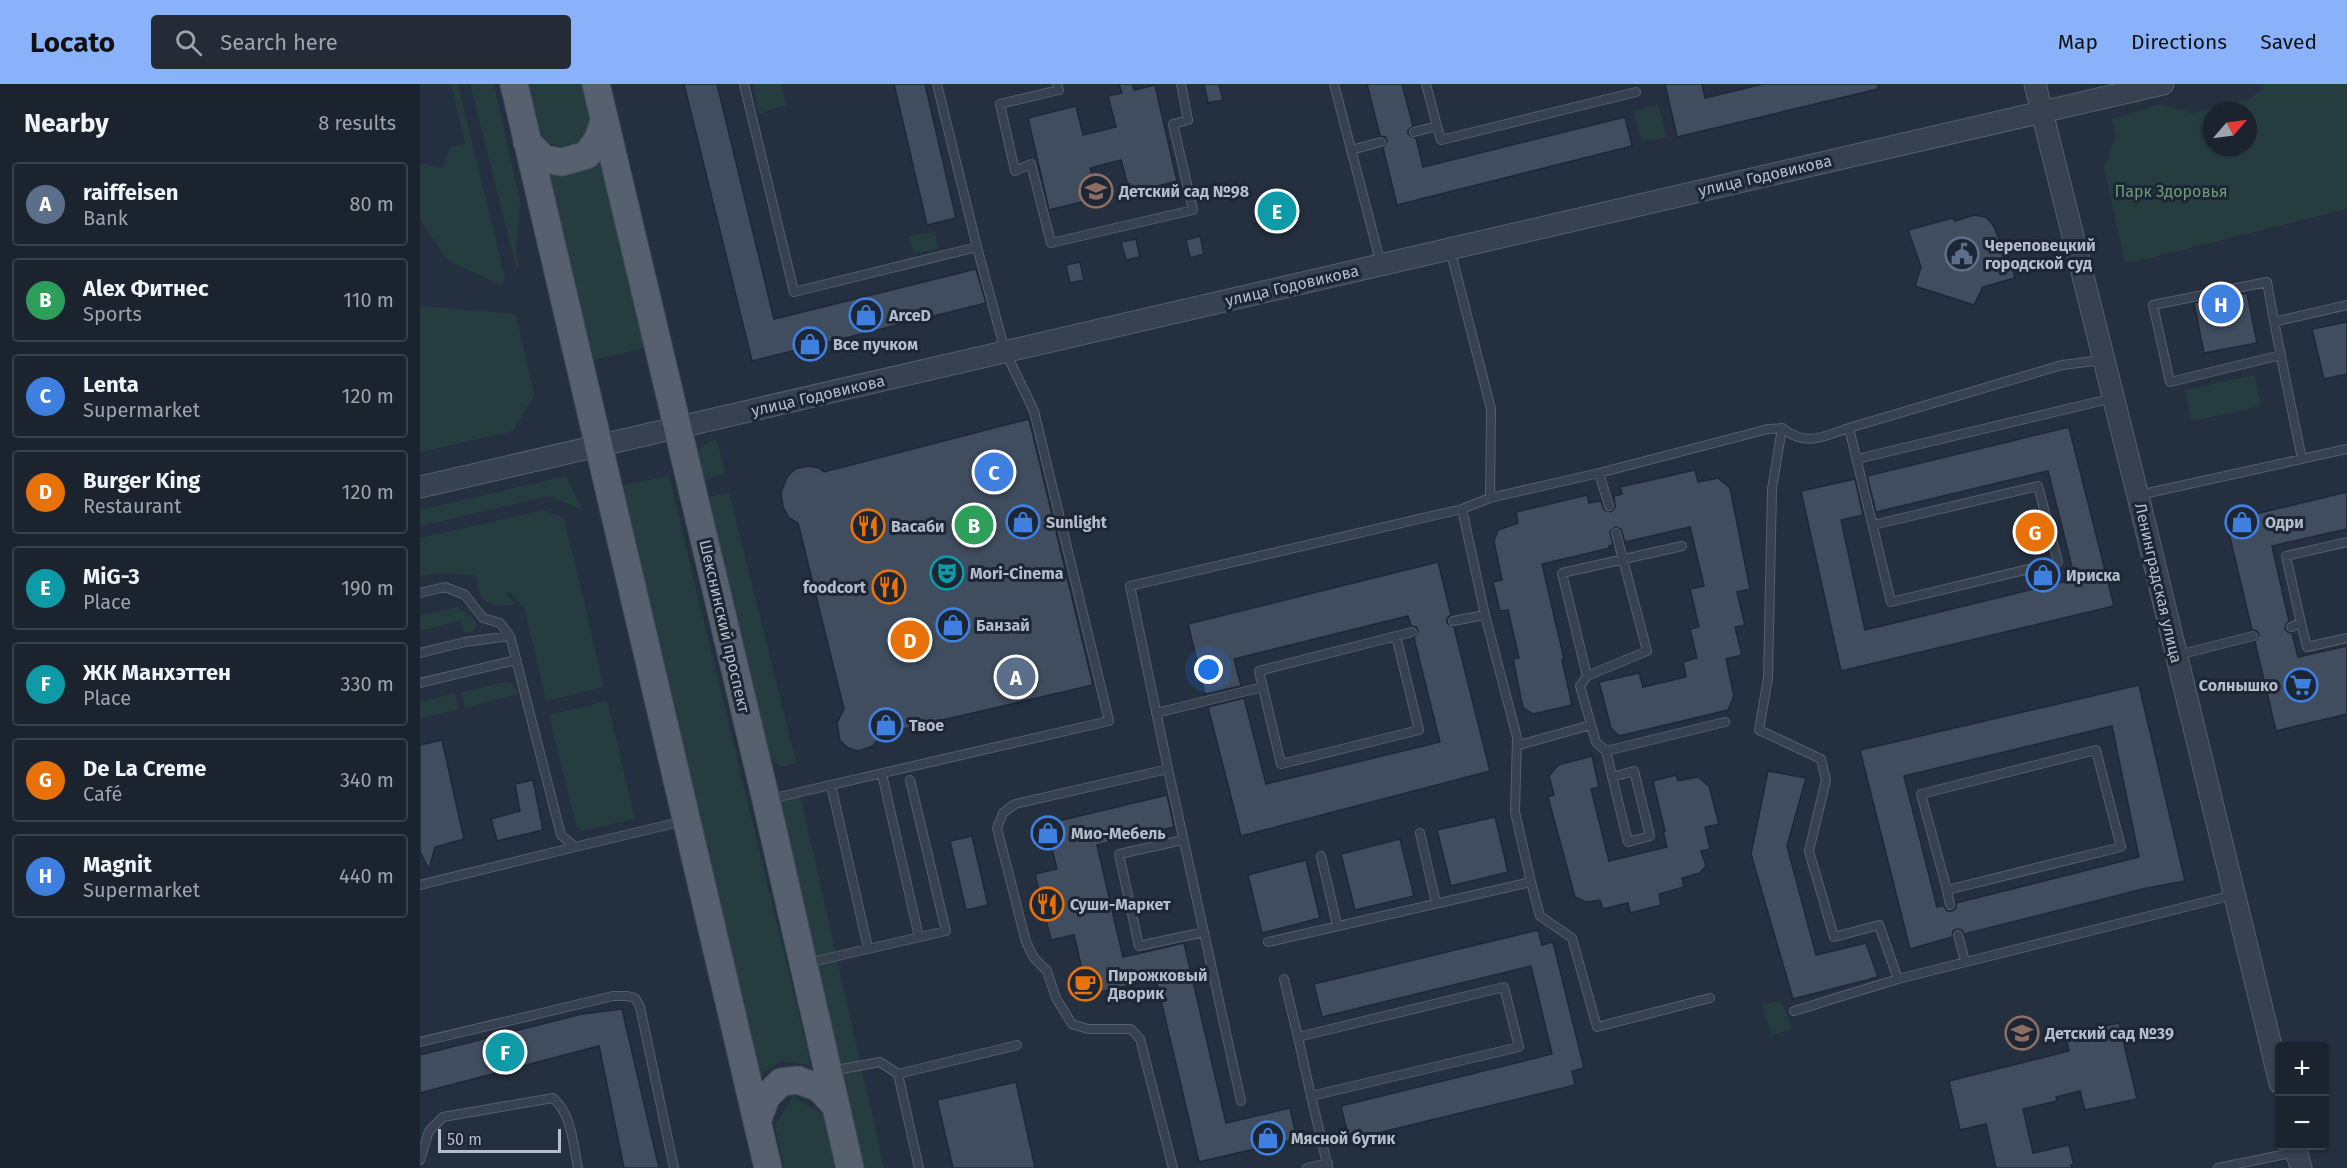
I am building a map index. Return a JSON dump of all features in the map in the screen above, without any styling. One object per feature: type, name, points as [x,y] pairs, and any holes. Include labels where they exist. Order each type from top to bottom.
[{"type":"main road","points":[[514,84],[768,1168]]},
{"type":"main road","name":"Шекснинский проспект","points":[[596,84],[766,800],[850,1168]]},
{"type":"main road","points":[[527,142],[544,159],[562,162],[587,155],[598,139],[604,122]]},
{"type":"main road","points":[[757,1122],[766,1097],[781,1082],[798,1080],[819,1088],[836,1106]]},
{"type":"street","name":"Ленинградская улица","points":[[2035,84],[2138,496],[2275,1063]]},
{"type":"street","name":"улица Годовикова","points":[[420,487],[2163,84]]},
{"type":"lane","points":[[744,84],[794,292],[977,247]]},
{"type":"lane","points":[[766,800],[1109,721],[1034,411],[1005,351],[937,84]]},
{"type":"lane","points":[[1057,84],[1059,90],[1000,104],[1015,171],[1031,164],[1051,243],[1193,210],[1173,124],[1188,120],[1180,84]]},
{"type":"lane","points":[[1334,84],[1382,264]]},
{"type":"lane","points":[[1426,84],[1441,140],[1636,92]]},
{"type":"lane","points":[[1414,132],[1437,126]]},
{"type":"lane","points":[[1351,150],[1381,142]]},
{"type":"lane","points":[[1449,248],[1491,409],[1490,498]]},
{"type":"lane","points":[[2281,355],[2170,382],[2153,305],[2266,282],[2281,355],[2302,459]]},
{"type":"lane","points":[[2274,322],[2347,305]]},
{"type":"lane","points":[[1241,1101],[1130,586],[1462,509],[1490,498],[1599,473],[1768,429],[1782,428],[1795,438],[1815,439],[2062,365],[2103,360]]},
{"type":"lane","points":[[1857,459],[2113,398]]},
{"type":"lane","points":[[1782,428],[1772,489],[1768,678],[1759,730],[1821,759],[1826,780],[1809,851],[1834,937],[1879,925],[1898,979]]},
{"type":"lane","points":[[1849,429],[1891,603],[2058,562],[2038,486],[1873,525]]},
{"type":"lane","points":[[2138,496],[2347,449]]},
{"type":"lane","points":[[1599,473],[1609,506]]},
{"type":"lane","points":[[1462,509],[1485,615],[1519,745],[1591,725]]},
{"type":"lane","points":[[1612,777],[1634,771],[1650,836],[1628,842],[1612,777],[1606,751],[1596,742],[1580,686],[1587,676],[1647,651],[1616,534]]},
{"type":"lane","points":[[2347,542],[2286,556],[2307,647],[2347,638]]},
{"type":"lane","points":[[1587,676],[1562,573],[1682,546]]},
{"type":"lane","points":[[420,593],[445,587],[465,595],[483,618],[500,623],[510,636],[561,835],[575,847]]},
{"type":"lane","points":[[1453,621],[1485,615]]},
{"type":"lane","points":[[2291,627],[2301,623]]},
{"type":"lane","points":[[1396,636],[1419,730],[1281,765],[1259,671],[1396,636],[1412,632]]},
{"type":"lane","points":[[420,653],[465,642],[510,636]]},
{"type":"lane","points":[[2176,655],[2253,636]]},
{"type":"lane","points":[[420,682],[516,660]]},
{"type":"lane","points":[[1156,713],[1263,687]]},
{"type":"lane","points":[[1606,751],[1725,722]]},
{"type":"lane","points":[[1517,738],[1515,812],[1540,916],[1572,938],[1598,1028],[1710,998]]},
{"type":"lane","points":[[1947,890],[2121,847],[2096,750],[1921,794],[1950,905]]},
{"type":"lane","points":[[1168,769],[1015,804],[1003,813],[997,828],[1026,942],[1034,958],[1047,971],[1056,998],[1072,1024],[1088,1029],[1131,1029],[1140,1039],[1173,1168]]},
{"type":"lane","points":[[882,774],[919,937]]},
{"type":"lane","points":[[803,964],[946,931],[910,780]]},
{"type":"lane","points":[[831,785],[868,948]]},
{"type":"lane","points":[[420,885],[686,820]]},
{"type":"lane","points":[[1420,833],[1436,903]]},
{"type":"lane","points":[[1183,840],[1119,854],[1139,946],[1204,932]]},
{"type":"lane","points":[[1321,856],[1337,925]]},
{"type":"lane","points":[[1268,942],[1531,882]]},
{"type":"lane","points":[[1794,1011],[1965,961],[2233,894]]},
{"type":"lane","points":[[1958,935],[1965,961]]},
{"type":"lane","points":[[1284,979],[1328,1166],[1307,1168]]},
{"type":"lane","points":[[1298,1037],[1504,987],[1519,1047],[1311,1096]]},
{"type":"lane","points":[[420,1042],[613,996],[635,998],[640,1007],[674,1168]]},
{"type":"lane","points":[[898,1074],[1017,1046]]},
{"type":"lane","points":[[828,1071],[880,1062],[898,1074],[919,1168]]},
{"type":"lane","points":[[420,1160],[429,1131],[443,1117],[553,1098],[560,1103],[567,1118],[579,1168]]},
{"type":"lane","points":[[2218,1168],[2297,1155]]},
{"type":"green space","points":[[451,84],[458,84],[505,279],[501,285],[450,262],[420,219],[420,163],[442,168],[450,148],[465,144]]},
{"type":"green space","points":[[470,84],[494,84],[520,202],[516,253],[519,267],[516,268]]},
{"type":"green space","points":[[527,84],[585,84],[593,120],[583,140],[567,145],[555,145],[546,141],[535,123]]},
{"type":"green space","points":[[753,84],[781,84],[786,105],[759,114]]},
{"type":"green space","name":"Парк Здоровья","points":[[2266,84],[2347,84],[2347,209],[2125,264],[2104,167],[2116,135],[2112,119],[2161,104],[2192,113],[2203,110],[2203,156],[2257,156],[2257,102],[2236,102],[2252,98]]},
{"type":"green space","points":[[1658,104],[1666,137],[1642,142],[1633,111]]},
{"type":"green space","points":[[600,159],[644,348],[594,360],[540,164]]},
{"type":"green space","points":[[935,232],[938,248],[914,254],[909,236]]},
{"type":"green space","points":[[420,306],[516,314],[534,395],[513,431],[420,452]]},
{"type":"green space","points":[[2255,375],[2261,406],[2192,421],[2185,390]]},
{"type":"green space","points":[[717,439],[725,473],[703,481],[698,455],[703,446]]},
{"type":"green space","points":[[566,476],[582,510],[549,496],[420,526],[420,510]]},
{"type":"green space","points":[[669,476],[811,1065],[782,1061],[761,1074],[620,486]]},
{"type":"green space","points":[[729,493],[796,763],[781,767],[770,759],[708,497]]},
{"type":"green space","points":[[543,510],[564,518],[604,687],[546,701],[525,610],[510,592],[505,594],[516,604],[491,604],[482,598],[476,575],[437,573],[420,576],[420,538]]},
{"type":"green space","points":[[457,607],[473,618],[477,625],[474,630],[469,633],[463,631],[460,621],[420,631],[420,616]]},
{"type":"green space","points":[[505,682],[513,685],[519,694],[465,708],[461,692]]},
{"type":"green space","points":[[455,693],[459,709],[420,719],[420,702]]},
{"type":"green space","points":[[607,701],[635,819],[581,831],[577,828],[549,715]]},
{"type":"green space","points":[[800,795],[836,953],[808,960],[773,801]]},
{"type":"green space","points":[[837,959],[884,1168],[855,1168],[810,966]]},
{"type":"green space","points":[[1781,1000],[1792,1029],[1772,1035],[1762,1006]]},
{"type":"green space","points":[[793,1096],[824,1115],[837,1168],[784,1168],[775,1125]]},
{"type":"building","points":[[684,84],[717,84],[774,319],[976,269],[986,303],[752,361]]},
{"type":"building","points":[[894,84],[925,84],[956,218],[927,225]]},
{"type":"building","points":[[1119,84],[1132,84],[1134,90],[1155,85],[1177,181],[1130,193],[1121,160],[1090,168],[1098,198],[1049,210],[1028,118],[1076,106],[1083,135],[1116,127],[1108,96],[1122,93]]},
{"type":"building","points":[[1204,84],[1219,84],[1223,100],[1208,103]]},
{"type":"building","points":[[1367,84],[1402,84],[1413,126],[1408,130],[1408,134],[1416,138],[1423,167],[1625,117],[1632,146],[1397,205],[1383,148],[1387,141],[1385,137],[1380,136]]},
{"type":"building","points":[[1665,84],[1702,84],[1705,98],[1763,84],[1878,84],[1878,89],[1677,137]]},
{"type":"building","name":"Череповецкий городской суд","points":[[1974,215],[1986,217],[1993,225],[2000,241],[2004,240],[2015,278],[1983,287],[1974,305],[1915,286],[1921,267],[1908,230]]},
{"type":"building","points":[[1200,236],[1204,254],[1190,258],[1186,240]]},
{"type":"building","points":[[1136,239],[1140,257],[1126,260],[1121,242]]},
{"type":"building","points":[[1080,262],[1084,280],[1070,283],[1066,265]]},
{"type":"building","points":[[2247,293],[2257,343],[2204,353],[2194,303]]},
{"type":"building","points":[[2347,322],[2347,374],[2324,379],[2312,329]]},
{"type":"building","points":[[1029,419],[1093,685],[882,734],[873,746],[858,751],[848,748],[840,741],[837,723],[844,709],[798,523],[789,518],[783,507],[781,493],[787,477],[795,469],[808,466],[819,468],[824,472]]},
{"type":"building","points":[[2069,427],[2114,606],[1841,671],[1801,491],[1855,479],[1863,515],[1841,520],[1865,630],[2075,579],[2048,471],[1876,512],[1867,476]]},
{"type":"building","points":[[1695,470],[1698,482],[1718,478],[1730,488],[1750,589],[1737,592],[1745,625],[1735,627],[1742,655],[1726,659],[1734,696],[1728,710],[1619,736],[1611,728],[1599,682],[1639,673],[1643,687],[1686,677],[1683,662],[1697,658],[1690,629],[1699,627],[1690,589],[1704,586],[1690,527],[1625,542],[1621,529],[1615,527],[1610,532],[1613,545],[1609,546],[1610,548],[1542,564],[1572,705],[1533,714],[1523,708],[1513,659],[1519,658],[1508,610],[1500,611],[1493,582],[1502,580],[1494,541],[1498,530],[1518,523],[1516,512],[1587,495],[1589,503],[1601,501],[1604,510],[1611,512],[1615,507],[1614,496],[1622,494],[1620,487]]},
{"type":"building","points":[[2347,492],[2347,529],[2272,546],[2289,621],[2285,629],[2292,633],[2298,657],[2347,646],[2347,714],[2276,731],[2255,642],[2259,635],[2257,631],[2252,630],[2226,521]]},
{"type":"building","points":[[1438,562],[1451,615],[1447,618],[1447,623],[1454,627],[1490,771],[1241,836],[1208,707],[1244,698],[1266,784],[1440,742],[1414,638],[1418,631],[1416,627],[1411,626],[1408,616],[1234,659],[1241,686],[1205,694],[1188,624]]},
{"type":"building","points":[[2139,685],[2185,881],[2147,888],[1964,934],[1962,930],[1957,929],[1953,931],[1952,937],[1910,949],[1860,750]],"holes":[[[2112,726],[2139,857],[1956,903],[1956,908],[1947,911],[1944,906],[1937,907],[1904,776]]]},
{"type":"building","points":[[442,740],[464,839],[435,847],[429,869],[420,852],[420,745]]},
{"type":"building","points":[[1592,756],[1599,787],[1591,789],[1609,861],[1667,847],[1653,781],[1676,775],[1678,781],[1698,777],[1709,786],[1719,824],[1705,827],[1710,849],[1701,851],[1706,866],[1700,873],[1682,878],[1684,887],[1659,894],[1661,905],[1630,913],[1628,903],[1603,909],[1600,900],[1586,902],[1575,897],[1548,797],[1554,795],[1549,776],[1558,765]]},
{"type":"building","points":[[1768,771],[1806,778],[1787,846],[1816,955],[1866,943],[1878,977],[1793,999],[1751,854]]},
{"type":"building","points":[[533,780],[543,830],[497,841],[491,819],[520,811],[515,784]]},
{"type":"building","points":[[1167,795],[1174,827],[1097,845],[1123,957],[1184,943],[1226,1123],[1290,1108],[1297,1139],[1199,1162],[1156,979],[1088,995],[1074,935],[1051,940],[1035,874],[1057,869],[1046,824]]},
{"type":"building","points":[[1495,817],[1508,872],[1451,886],[1437,830]]},
{"type":"building","points":[[972,836],[988,905],[966,910],[950,841]]},
{"type":"building","points":[[1400,839],[1414,896],[1355,910],[1341,854]]},
{"type":"building","points":[[1306,860],[1320,918],[1262,933],[1248,875]]},
{"type":"building","points":[[1538,930],[1542,945],[1553,942],[1584,1068],[1572,1071],[1575,1085],[1349,1140],[1341,1106],[1552,1054],[1531,966],[1322,1017],[1314,984]]},
{"type":"building","points":[[622,1009],[659,1168],[624,1168],[599,1046],[420,1093],[420,1055],[582,1014]]},
{"type":"building","points":[[2119,1023],[2137,1099],[2085,1110],[2080,1091],[2056,1097],[2057,1101],[2023,1109],[2033,1153],[2069,1145],[2074,1165],[2071,1165],[2072,1168],[1996,1168],[1986,1124],[1960,1130],[1949,1081],[2069,1051],[2066,1039],[2097,1032],[2096,1028]]},
{"type":"building","points":[[1016,1082],[1035,1168],[953,1168],[937,1100]]},
{"type":"place","name":"Детский сад №98","points":[[1096,191]]},
{"type":"place","name":"MiG-3","points":[[1277,211]]},
{"type":"place","name":"Череповецкий городской суд","points":[[1962,254]]},
{"type":"place","name":"Magnit","points":[[2221,304]]},
{"type":"place","name":"ArceD","points":[[866,315]]},
{"type":"place","name":"Все пучком","points":[[810,344]]},
{"type":"place","name":"Lenta","points":[[994,472]]},
{"type":"place","name":"Sunlight","points":[[1023,522]]},
{"type":"place","name":"Одри","points":[[2242,522]]},
{"type":"place","name":"Alex Фитнес","points":[[974,525]]},
{"type":"place","name":"Васаби","points":[[868,526]]},
{"type":"place","name":"De La Creme","points":[[2035,532]]},
{"type":"place","name":"Mori-Cinema","points":[[947,573]]},
{"type":"place","name":"Ириска","points":[[2043,575]]},
{"type":"place","name":"foodcort","points":[[889,587]]},
{"type":"place","name":"Банзай","points":[[953,625]]},
{"type":"place","name":"Burger King","points":[[910,640]]},
{"type":"place","name":"raiffeisen","points":[[1016,677]]},
{"type":"place","name":"Солнышко","points":[[2301,685]]},
{"type":"place","name":"Твое","points":[[886,725]]},
{"type":"place","name":"Мио-Мебель","points":[[1048,833]]},
{"type":"place","name":"Суши-Маркет","points":[[1047,904]]},
{"type":"place","name":"Пирожковый Дворик","points":[[1085,984]]},
{"type":"place","name":"Детский сад №39","points":[[2022,1033]]},
{"type":"place","name":"ЖК Манхэттен","points":[[505,1052]]},
{"type":"place","name":"Мясной бутик","points":[[1268,1138]]}]
